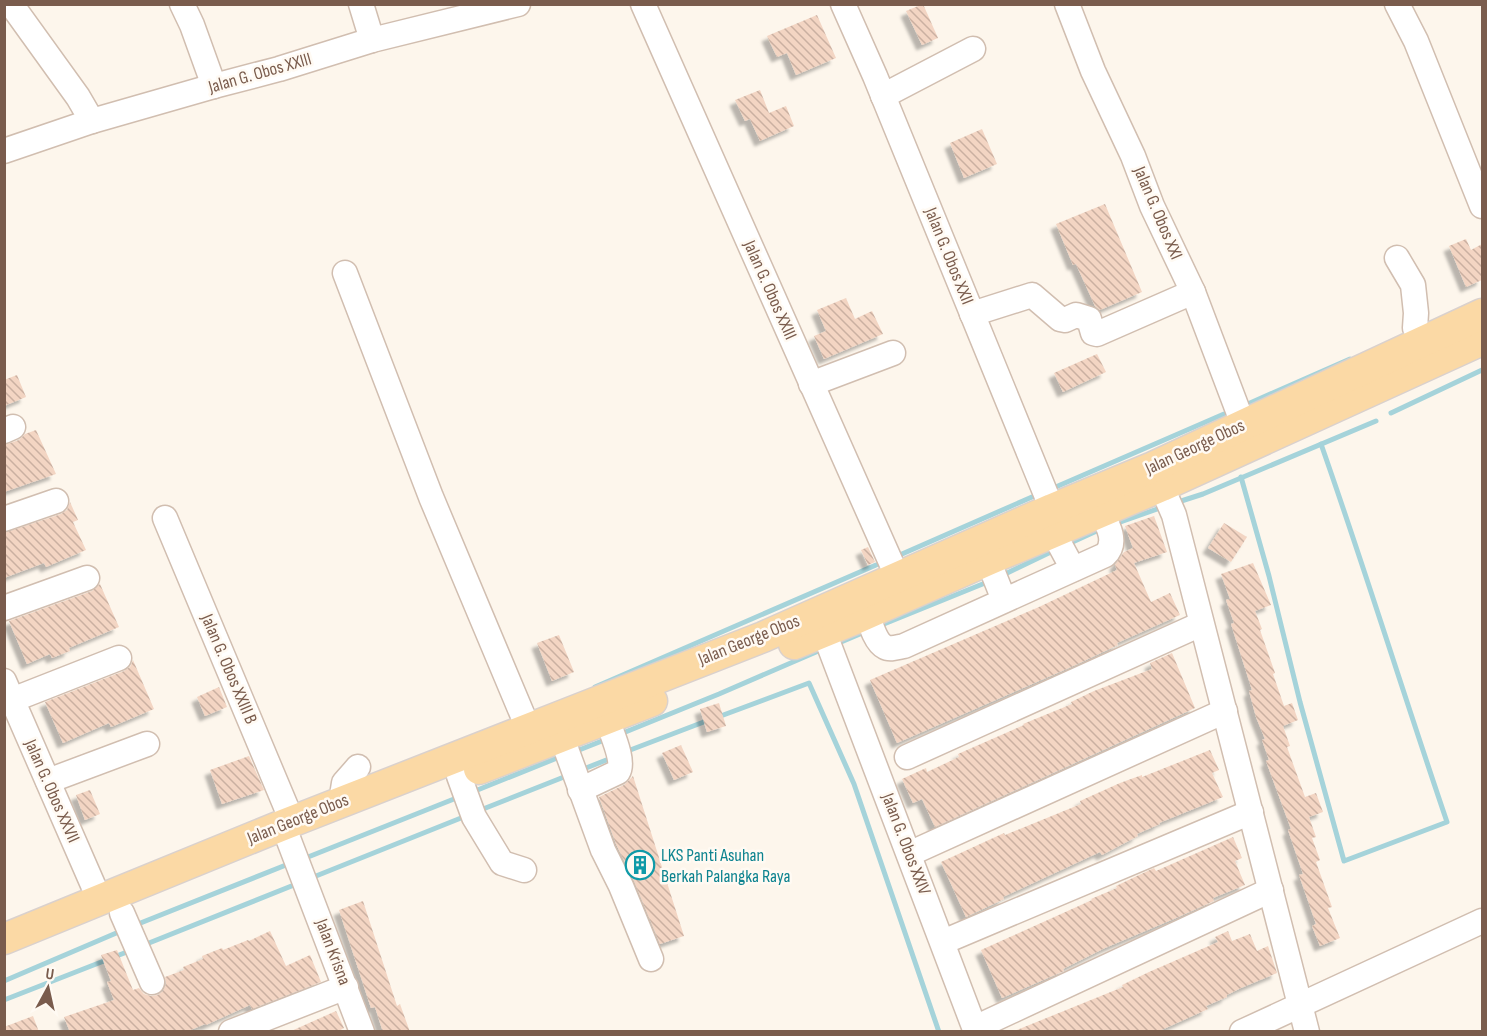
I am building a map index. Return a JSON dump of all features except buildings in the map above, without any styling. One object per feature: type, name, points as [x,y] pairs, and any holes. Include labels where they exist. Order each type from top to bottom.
[{"type":"main road","name":"Jalan George Obos","points":[[4,959],[119,917],[290,835],[341,802],[528,728],[763,637],[825,636],[897,576],[990,538],[1061,542],[1106,522],[1164,491],[1243,424],[1482,314]]},
{"type":"main road","name":"Jalan George Obos","points":[[290,835],[464,788],[611,732],[825,636],[871,624],[996,580],[1061,542],[1164,491],[1482,340]]},
{"type":"main road","name":"Jalan George Obos","points":[[4,939],[119,917]]},
{"type":"street","points":[[11,4],[92,121]]},
{"type":"street","points":[[182,4],[214,86]]},
{"type":"street","points":[[361,4],[372,40]]},
{"type":"street","name":"Jalan G. Obos XXIII","points":[[4,152],[92,121],[279,69],[372,40],[518,4]]},
{"type":"street","name":"Jalan G. Obos XXIII","points":[[643,4],[897,576]]},
{"type":"street","name":"Jalan G. Obos XXII","points":[[843,4],[972,314],[1061,542]]},
{"type":"street","name":"Jalan G. Obos XXI","points":[[1067,4],[1093,70],[1133,156],[1152,206],[1193,292],[1243,424]]},
{"type":"street","points":[[1397,4],[1416,41],[1482,206]]},
{"type":"street","points":[[883,96],[973,49]]},
{"type":"street","points":[[1397,258],[1413,285],[1415,328],[1422,342]]},
{"type":"street","points":[[345,273],[431,497],[528,728]]},
{"type":"street","points":[[972,314],[1032,295],[1060,319],[1065,320],[1076,315],[1089,319],[1093,333],[1097,334],[1193,292]]},
{"type":"street","points":[[811,384],[893,353]]},
{"type":"street","points":[[1164,491],[1225,711],[1307,1032]]},
{"type":"street","points":[[4,519],[56,501]]},
{"type":"street","name":"Jalan G. Obos XXIII B","points":[[165,518],[290,835],[303,874]]},
{"type":"street","points":[[871,624],[885,647],[904,646],[996,580],[1061,542],[1109,551],[1112,543],[1106,522]]},
{"type":"street","points":[[4,608],[87,578]]},
{"type":"street","points":[[907,758],[1201,624]]},
{"type":"street","name":"Jalan G. Obos XXIV","points":[[825,636],[975,1030]]},
{"type":"street","points":[[8,691],[119,658]]},
{"type":"street","name":"Jalan G. Obos XXVII","points":[[8,691],[48,781],[152,982]]},
{"type":"street","points":[[909,854],[1225,711]]},
{"type":"street","points":[[580,790],[621,769],[621,760],[611,732]]},
{"type":"street","points":[[48,781],[147,744]]},
{"type":"street","points":[[566,749],[603,850],[621,886],[651,959]]},
{"type":"street","points":[[341,802],[344,783],[358,767]]},
{"type":"street","points":[[464,788],[474,817],[502,863],[524,870]]},
{"type":"street","points":[[943,942],[1251,812]]},
{"type":"street","name":"Jalan Krisna","points":[[303,874],[362,1032]]},
{"type":"street","points":[[975,1030],[1271,890]]},
{"type":"street","points":[[1242,1032],[1482,921]]},
{"type":"street","points":[[231,1032],[346,987]]},
{"type":"waterway","points":[[1250,403],[1350,359]]},
{"type":"waterway","points":[[1391,413],[1482,370]]},
{"type":"waterway","points":[[1058,486],[1224,414]]},
{"type":"waterway","points":[[1175,503],[1203,494],[1376,421]]},
{"type":"waterway","points":[[1241,477],[1344,861],[1447,822],[1321,444]]},
{"type":"waterway","points":[[902,554],[1032,497]]},
{"type":"waterway","points":[[1112,525],[1163,507]]},
{"type":"waterway","points":[[1066,545],[1101,529]]},
{"type":"waterway","points":[[1001,576],[1055,550]]},
{"type":"waterway","points":[[595,687],[876,565]]},
{"type":"waterway","points":[[879,626],[990,581]]},
{"type":"waterway","points":[[834,645],[867,631]]},
{"type":"waterway","points":[[618,735],[823,649]]},
{"type":"waterway","points":[[718,717],[809,683],[854,784],[939,1032]]},
{"type":"waterway","points":[[625,752],[709,720]]},
{"type":"waterway","points":[[574,752],[607,739]]},
{"type":"waterway","points":[[470,793],[562,756]]},
{"type":"waterway","points":[[581,770],[614,757]]},
{"type":"waterway","points":[[478,811],[569,775]]},
{"type":"waterway","points":[[303,859],[459,797]]},
{"type":"waterway","points":[[311,878],[466,816]]},
{"type":"waterway","points":[[133,926],[291,863]]},
{"type":"waterway","points":[[144,945],[299,883]]},
{"type":"waterway","points":[[4,981],[121,931]]},
{"type":"waterway","points":[[4,1000],[132,950]]},
{"type":"place","name":"LKS Panti Asuhan Berkah Palangka Raya","points":[[640,865]]}]
